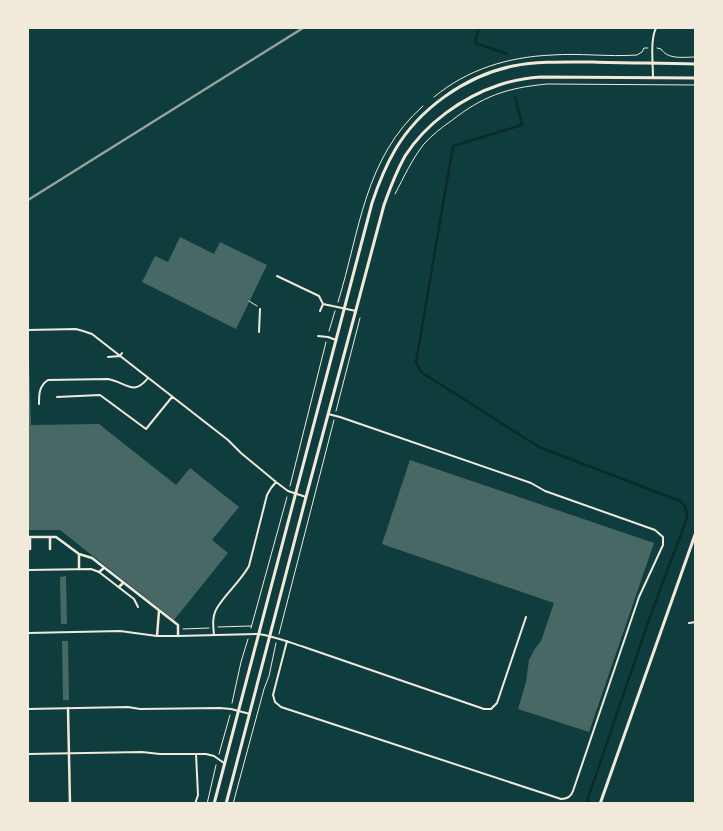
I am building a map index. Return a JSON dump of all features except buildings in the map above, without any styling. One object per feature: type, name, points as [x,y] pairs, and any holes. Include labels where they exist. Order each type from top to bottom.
[{"type":"street","points":[[214,804],[372,203],[382,176],[395,150],[423,115],[434,105],[457,89],[498,70],[540,62],[696,64]]},
{"type":"street","points":[[226,804],[384,205],[398,168],[413,144],[454,107],[500,84],[552,76],[696,78]]},
{"type":"street","points":[[600,804],[696,532]]},
{"type":"street","points":[[30,549],[29,537],[56,537],[79,554],[92,558],[178,625],[178,636]]},
{"type":"street","points":[[50,537],[50,549]]},
{"type":"street","points":[[79,554],[79,569]]},
{"type":"street","points":[[99,572],[104,568]]},
{"type":"street","points":[[119,587],[123,582]]},
{"type":"street","points":[[158,636],[159,611]]},
{"type":"street","points":[[68,708],[70,804]]},
{"type":"lane","points":[[653,78],[653,48],[656,28]]},
{"type":"lane","points":[[277,276],[319,296],[323,304],[320,311]]},
{"type":"lane","points":[[323,304],[356,311]]},
{"type":"lane","points":[[259,332],[260,309]]},
{"type":"lane","points":[[28,330],[76,329],[92,334],[228,440],[276,482],[288,491],[306,496]]},
{"type":"lane","points":[[318,336],[336,340]]},
{"type":"lane","points":[[108,357],[120,356]]},
{"type":"lane","points":[[39,404],[40,388],[48,380],[108,379],[134,388],[143,385],[148,378]]},
{"type":"lane","points":[[57,397],[100,395],[146,429],[172,397]]},
{"type":"lane","points":[[287,641],[273,695],[275,702],[282,707],[565,799],[572,795],[574,791],[639,597],[664,545],[663,537],[656,530],[545,491],[531,483],[328,414]]},
{"type":"lane","points":[[214,635],[213,623],[217,608],[244,575],[267,495],[276,482]]},
{"type":"lane","points":[[28,570],[90,569],[99,572],[134,599],[138,607]]},
{"type":"lane","points":[[28,633],[120,631],[158,636],[258,634],[278,637],[484,709],[492,709],[497,703],[526,618]]},
{"type":"lane","points":[[689,623],[696,622]]},
{"type":"lane","points":[[28,709],[220,708],[238,710],[250,714]]},
{"type":"lane","points":[[28,754],[142,752],[200,754],[209,755],[224,763]]},
{"type":"lane","points":[[194,804],[198,795],[196,754]]},
{"type":"path","points":[[433,98],[452,84],[480,69],[511,59],[553,55],[629,56],[637,55],[644,48],[661,49],[664,54],[672,57],[696,57]]},
{"type":"path","points":[[395,194],[410,164],[425,144],[438,131],[476,103],[495,94],[528,86],[547,84],[696,85]]},
{"type":"path","points":[[207,804],[231,709],[236,681],[362,210],[373,176],[388,147],[405,123],[427,103]]},
{"type":"path","points":[[249,301],[260,309]]},
{"type":"path","points":[[233,804],[269,676],[362,312]]},
{"type":"waterway","points":[[479,28],[475,43],[507,54]]},
{"type":"waterway","points":[[515,97],[522,125],[453,146],[416,362],[421,372],[539,447],[680,501],[687,513],[687,518],[651,614],[586,804]]},
{"type":"railway","points":[[28,200],[303,28]]}]
